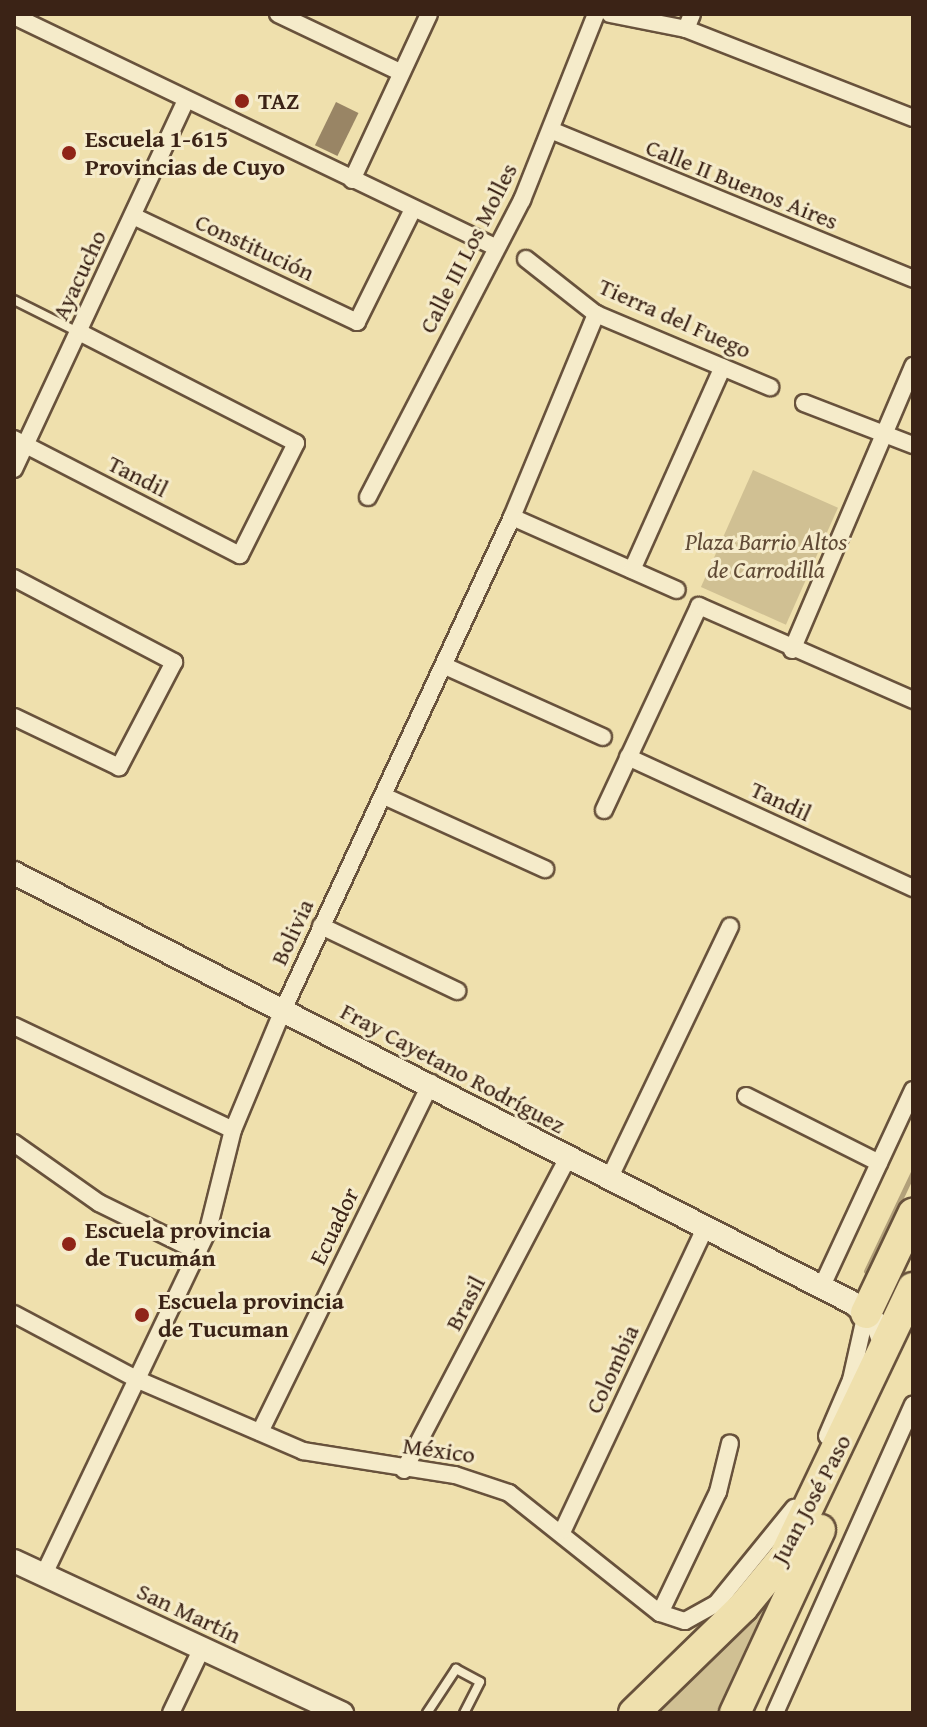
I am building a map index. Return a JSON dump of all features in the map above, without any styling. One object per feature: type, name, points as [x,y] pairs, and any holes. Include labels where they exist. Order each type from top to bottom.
[{"type":"highway","points":[[866,1313],[913,1214]]},
{"type":"highway","name":"Juan José Paso","points":[[634,1713],[743,1607],[785,1556],[913,1288]]},
{"type":"highway","name":"Juan José Paso","points":[[735,1713],[913,1332]]},
{"type":"street","points":[[278,14],[400,72]]},
{"type":"street","points":[[352,180],[429,14]]},
{"type":"street","name":"Calle III Los Molles","points":[[368,497],[553,131],[596,14]]},
{"type":"street","points":[[610,14],[689,22],[913,118]]},
{"type":"street","points":[[18,16],[495,247]]},
{"type":"street","name":"Ayacucho","points":[[14,469],[20,442],[79,332],[186,100]]},
{"type":"street","name":"Calle II Buenos Aires","points":[[553,131],[913,279]]},
{"type":"street","name":"Constitución","points":[[133,216],[357,322],[413,209]]},
{"type":"street","name":"Tierra del Fuego","points":[[526,259],[596,314],[770,387]]},
{"type":"street","name":"Bolivia","points":[[44,1574],[197,1251],[233,1130],[283,1010],[445,666],[512,517],[596,314]]},
{"type":"street","name":"Tandil","points":[[20,442],[240,555],[296,443],[79,332]]},
{"type":"street","points":[[792,650],[913,366]]},
{"type":"street","points":[[632,570],[723,367]]},
{"type":"street","points":[[804,403],[913,445]]},
{"type":"street","points":[[512,517],[677,590]]},
{"type":"street","points":[[14,578],[173,659],[119,767],[14,717]]},
{"type":"street","points":[[604,810],[699,606],[792,650],[913,700]]},
{"type":"street","points":[[445,666],[603,737]]},
{"type":"street","name":"Tandil","points":[[628,757],[913,888]]},
{"type":"street","points":[[384,796],[545,869]]},
{"type":"street","name":"Fray Cayetano Rodríguez","points":[[14,873],[431,1083],[568,1158],[822,1286],[866,1313]]},
{"type":"street","points":[[321,926],[457,991]]},
{"type":"street","points":[[609,1179],[730,926]]},
{"type":"street","points":[[14,1026],[233,1130]]},
{"type":"street","name":"Ecuador","points":[[260,1432],[431,1083]]},
{"type":"street","points":[[822,1286],[913,1090]]},
{"type":"street","points":[[746,1096],[879,1163]]},
{"type":"street","points":[[14,1143],[89,1197],[197,1251]]},
{"type":"street","name":"Brasil","points":[[404,1470],[568,1158]]},
{"type":"street","name":"Colombia","points":[[563,1530],[705,1228]]},
{"type":"street","points":[[866,1313],[886,1347]]},
{"type":"street","points":[[730,1443],[718,1492],[660,1613],[685,1621],[716,1604],[776,1536],[803,1491],[851,1380],[866,1313]]},
{"type":"street","name":"México","points":[[14,1314],[136,1379],[303,1451],[484,1481],[563,1530],[660,1613]]},
{"type":"street","points":[[775,1707],[913,1405]]},
{"type":"street","name":"San Martín","points":[[14,1561],[342,1713]]},
{"type":"street","points":[[171,1713],[202,1648]]},
{"type":"lane","points":[[14,300],[79,332]]},
{"type":"lane","points":[[427,1713],[456,1669],[480,1682],[464,1713]]},
{"type":"green space","name":"Plaza Barrio Altos de Carrodilla","points":[[753,470],[838,508],[786,625],[701,587]]},
{"type":"green space","points":[[792,1568],[730,1713],[651,1713]]},
{"type":"building","points":[[336,102],[358,113],[337,156],[315,145]]},
{"type":"waterway","points":[[866,1271],[913,1172]]},
{"type":"place","name":"TAZ","points":[[242,101]]},
{"type":"place","name":"Escuela 1-615 Provincias de Cuyo","points":[[69,153]]},
{"type":"place","name":"Escuela provincia de Tucumán","points":[[69,1244]]},
{"type":"place","name":"Escuela provincia de Tucuman","points":[[142,1315]]}]
